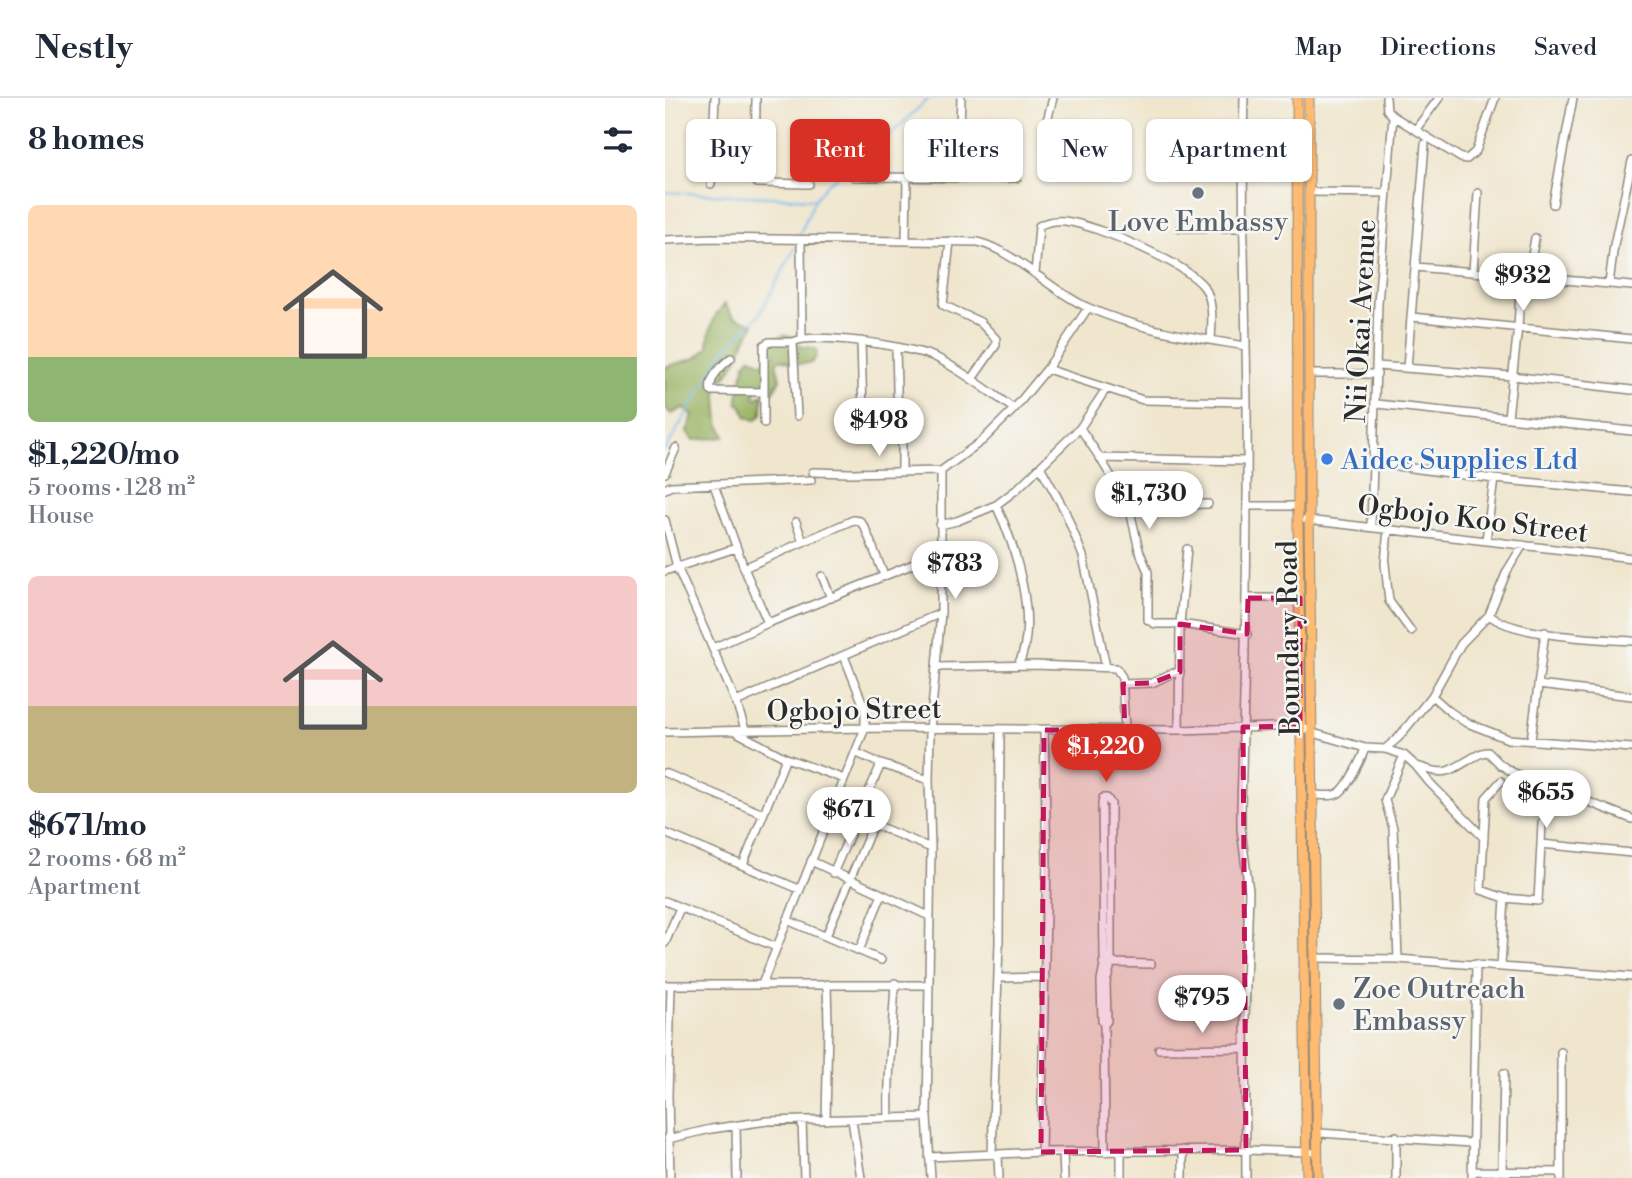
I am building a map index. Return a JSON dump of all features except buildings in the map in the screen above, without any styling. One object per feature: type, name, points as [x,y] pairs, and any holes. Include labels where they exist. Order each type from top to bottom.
[{"type":"main road","name":"Boundary Road","points":[[1297,98],[1298,519],[1307,1178]]},
{"type":"main road","name":"Boundary Road","points":[[1309,98],[1309,520],[1318,1178]]},
{"type":"street","points":[[711,184],[715,98]]},
{"type":"street","points":[[756,98],[757,183],[810,184]]},
{"type":"street","points":[[960,119],[961,98]]},
{"type":"street","points":[[1047,119],[1053,98]]},
{"type":"street","points":[[1244,98],[1244,119]]},
{"type":"street","points":[[1386,98],[1387,110],[1393,116],[1461,158],[1467,159],[1476,151],[1495,98]]},
{"type":"street","points":[[1416,129],[1439,98]]},
{"type":"street","points":[[1553,204],[1573,98]]},
{"type":"street","name":"Nii Okai Avenue","points":[[1371,527],[1379,291],[1393,116]]},
{"type":"street","points":[[1407,368],[1425,145]]},
{"type":"street","points":[[1609,284],[1616,234],[1632,161]]},
{"type":"street","points":[[906,241],[907,182]]},
{"type":"street","points":[[1243,182],[1248,506],[1241,829],[1249,891],[1245,1048],[1246,1178]]},
{"type":"street","points":[[1310,192],[1387,194]]},
{"type":"street","points":[[1473,272],[1478,193]]},
{"type":"street","points":[[1035,274],[1039,226],[1057,221],[1077,223],[1162,256],[1194,276],[1208,293],[1211,340]]},
{"type":"street","points":[[1180,228],[1243,228]]},
{"type":"street","points":[[1508,417],[1524,277],[1535,238]]},
{"type":"street","points":[[665,240],[978,242],[992,247],[1088,308],[1169,334],[1246,346]]},
{"type":"street","points":[[801,240],[802,339]]},
{"type":"street","points":[[950,241],[943,305],[977,320],[996,339],[996,345],[972,379]]},
{"type":"street","points":[[1416,267],[1632,286]]},
{"type":"street","points":[[665,489],[671,486],[812,476],[941,471],[983,440],[1014,409],[1047,369],[1088,308]]},
{"type":"street","points":[[1412,317],[1632,339]]},
{"type":"street","points":[[764,423],[764,345],[769,342],[793,342],[802,339],[861,341],[935,357],[1014,409]]},
{"type":"street","points":[[861,341],[863,413]]},
{"type":"street","points":[[793,342],[797,416]]},
{"type":"street","points":[[896,348],[898,428]]},
{"type":"street","points":[[731,358],[718,369],[710,384],[711,391],[764,392]]},
{"type":"street","points":[[1309,374],[1407,368],[1512,376],[1632,390]]},
{"type":"street","points":[[1047,369],[1143,400],[1247,402]]},
{"type":"street","points":[[940,525],[996,505],[1041,468],[1080,428],[1106,389]]},
{"type":"street","points":[[1377,404],[1632,431]]},
{"type":"street","points":[[1080,428],[1129,506],[1139,550],[1148,572],[1148,620],[1158,625],[1180,624],[1247,634]]},
{"type":"street","points":[[902,437],[902,471]]},
{"type":"street","points":[[665,473],[676,448]]},
{"type":"street","points":[[1100,458],[1247,461]]},
{"type":"street","points":[[1374,463],[1494,479],[1632,492]]},
{"type":"street","points":[[1041,468],[1065,511],[1083,555],[1106,667]]},
{"type":"street","points":[[931,1178],[927,1117],[931,848],[929,780],[930,729],[941,613],[941,471]]},
{"type":"street","points":[[1486,540],[1494,479]]},
{"type":"street","points":[[714,485],[736,548],[768,623]]},
{"type":"street","points":[[1129,506],[1208,504]]},
{"type":"street","points":[[996,505],[1018,558],[1025,620],[1023,654],[1018,665]]},
{"type":"street","points":[[1248,506],[1298,506]]},
{"type":"street","name":"Ogbojo Koo Street","points":[[1298,519],[1632,557]]},
{"type":"street","points":[[665,520],[677,567],[736,702],[746,732]]},
{"type":"street","points":[[744,568],[853,520],[860,521],[865,528],[884,575]]},
{"type":"street","points":[[796,522],[803,542]]},
{"type":"street","points":[[1388,528],[1385,564],[1389,601],[1411,631]]},
{"type":"street","points":[[1385,749],[1398,738],[1432,696],[1461,645],[1489,615],[1507,571],[1523,545]]},
{"type":"street","points":[[665,571],[736,548]]},
{"type":"street","points":[[1179,730],[1180,624],[1187,549]]},
{"type":"street","points":[[713,648],[941,553]]},
{"type":"street","points":[[822,576],[831,598]]},
{"type":"street","points":[[1248,598],[1300,598]]},
{"type":"street","points":[[736,702],[941,613]]},
{"type":"street","points":[[1489,615],[1507,625],[1545,632],[1632,641]]},
{"type":"street","points":[[1531,740],[1545,632]]},
{"type":"street","points":[[1023,654],[1034,665]]},
{"type":"street","points":[[762,984],[865,729],[865,709],[844,656]]},
{"type":"street","points":[[936,667],[1034,665],[1116,668],[1120,671],[1123,684],[1125,730]]},
{"type":"street","points":[[1123,684],[1152,683],[1180,672]]},
{"type":"street","points":[[1538,685],[1632,696]]},
{"type":"street","points":[[1432,696],[1449,711],[1476,728],[1508,738],[1632,748]]},
{"type":"street","points":[[1300,726],[1313,733],[1365,748],[1385,749],[1404,755],[1484,838]]},
{"type":"street","name":"Ogbojo Street","points":[[665,732],[865,729],[1179,730],[1300,726]]},
{"type":"street","points":[[999,1178],[995,1154],[1000,729]]},
{"type":"street","points":[[1041,1152],[1047,861],[1044,730]]},
{"type":"street","points":[[734,731],[786,758],[844,779]]},
{"type":"street","points":[[1313,795],[1338,794],[1365,748]]},
{"type":"street","points":[[1416,766],[1444,774],[1459,768],[1482,752],[1488,752],[1511,772],[1632,819]]},
{"type":"street","points":[[857,753],[929,780]]},
{"type":"street","points":[[1398,959],[1393,828],[1385,800],[1404,755]]},
{"type":"street","points":[[743,865],[786,758]]},
{"type":"street","points":[[833,873],[881,764]]},
{"type":"street","points":[[665,773],[763,814]]},
{"type":"street","points":[[1501,781],[1486,798],[1481,890],[1506,898],[1538,901],[1542,823]]},
{"type":"street","points":[[1105,1152],[1104,1025],[1107,1021],[1111,804],[1107,799],[1103,799],[1108,962]]},
{"type":"street","points":[[834,808],[931,848]]},
{"type":"street","points":[[826,936],[873,825]]},
{"type":"street","points":[[665,832],[799,889]]},
{"type":"street","points":[[1541,844],[1632,853]]},
{"type":"street","points":[[811,861],[929,916]]},
{"type":"street","points":[[859,951],[882,894]]},
{"type":"street","points":[[1501,966],[1506,898]]},
{"type":"street","points":[[665,901],[776,947]]},
{"type":"street","points":[[665,943],[680,908]]},
{"type":"street","points":[[787,920],[881,960]]},
{"type":"street","points":[[1316,958],[1398,959],[1632,977]]},
{"type":"street","points":[[1108,962],[1151,964]]},
{"type":"street","points":[[1476,964],[1472,1174],[1502,1171],[1515,1175],[1561,1175],[1561,1052]]},
{"type":"street","points":[[997,978],[1045,977]]},
{"type":"street","points":[[889,1118],[888,1070],[895,983]]},
{"type":"street","points":[[826,1120],[827,984]]},
{"type":"street","points":[[670,1178],[668,985],[929,985]]},
{"type":"street","points":[[1159,1049],[1245,1048]]},
{"type":"street","points":[[1502,1171],[1504,1073]]},
{"type":"street","points":[[668,1139],[736,1125],[802,1120],[927,1117]]},
{"type":"street","points":[[802,1120],[804,1178]]},
{"type":"street","points":[[852,1120],[861,1178]]},
{"type":"street","points":[[736,1125],[737,1178]]},
{"type":"street","points":[[1319,1133],[1471,1143]]},
{"type":"street","points":[[1396,1136],[1396,1178]]},
{"type":"street","points":[[929,1157],[1183,1150],[1318,1153]]},
{"type":"street","points":[[1183,1150],[1183,1178]]},
{"type":"street","points":[[1121,1151],[1121,1178]]},
{"type":"street","points":[[1063,1152],[1064,1178]]},
{"type":"highlighted area","points":[[1248,598],[1300,598],[1300,726],[1243,727],[1246,1150],[1041,1152],[1044,730],[1125,730],[1123,684],[1152,683],[1180,672],[1180,624],[1247,634]]},
{"type":"green space","points":[[725,304],[733,317],[754,324],[736,362],[716,386],[719,423],[725,437],[694,440],[687,432],[693,415],[683,408],[671,414],[665,407],[665,367],[696,358],[708,348],[712,324]]},
{"type":"green space","points":[[784,335],[793,337],[795,342],[804,348],[817,350],[816,357],[811,363],[796,364],[781,359],[776,363],[780,379],[770,397],[763,387],[759,387],[754,396],[756,399],[763,394],[762,414],[756,420],[747,417],[737,403],[745,364],[751,357],[762,363],[771,360],[775,355],[767,346]]},
{"type":"waterway","points":[[799,236],[815,199],[825,186],[889,136],[929,98]]},
{"type":"waterway","points":[[665,192],[814,199]]},
{"type":"waterway","points":[[665,450],[724,351],[759,315],[795,248]]},
{"type":"place","name":"Love Embassy","points":[[1198,193]]},
{"type":"place","name":"Aidec Supplies Ltd","points":[[1327,459]]},
{"type":"place","name":"Zoe Outreach Embassy","points":[[1339,1004]]}]
